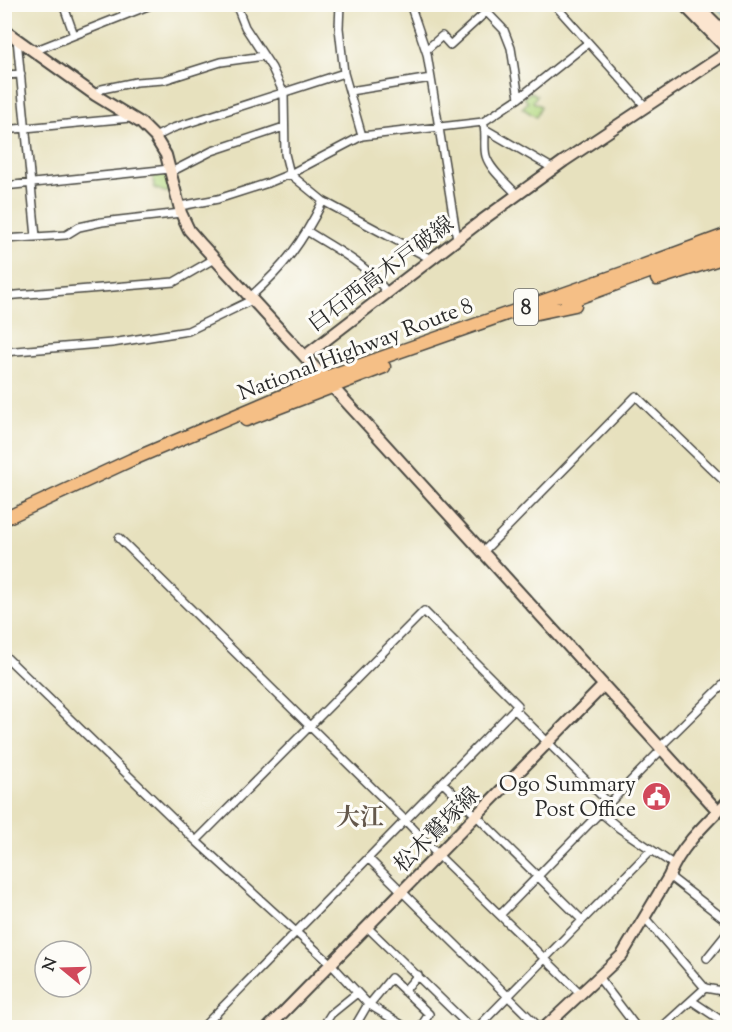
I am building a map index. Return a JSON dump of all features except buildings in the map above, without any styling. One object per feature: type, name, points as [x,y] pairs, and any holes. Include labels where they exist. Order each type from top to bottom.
[{"type":"highway","points":[[549,299],[583,280],[728,225]]},
{"type":"highway","name":"National Highway Route 8","points":[[4,519],[131,460],[328,382],[728,234]]},
{"type":"highway","name":"National Highway Route 8","points":[[4,528],[134,467],[328,382],[656,271],[728,243]]},
{"type":"highway","points":[[528,315],[591,301],[728,256]]},
{"type":"main road","points":[[683,4],[728,51]]},
{"type":"main road","points":[[696,4],[728,36]]},
{"type":"main road","points":[[4,30],[94,96],[133,118],[155,137],[166,155],[180,210],[189,230],[309,361]]},
{"type":"main road","name":"白石西高木戸破線","points":[[603,686],[309,361],[387,293],[457,239],[554,169],[728,51]]},
{"type":"main road","points":[[603,686],[718,811]]},
{"type":"main road","name":"松木鷲塚線","points":[[268,1028],[603,686]]},
{"type":"main road","points":[[544,1028],[622,955],[669,876],[673,864],[728,801]]},
{"type":"street","points":[[63,4],[74,35]]},
{"type":"street","points":[[121,4],[125,15]]},
{"type":"street","points":[[34,51],[153,4]]},
{"type":"street","points":[[236,4],[245,27],[272,68],[284,94],[285,154],[290,174],[323,201],[431,259]]},
{"type":"street","points":[[340,4],[339,28],[344,73],[362,136]]},
{"type":"street","points":[[410,4],[426,50],[457,239]]},
{"type":"street","points":[[479,4],[504,30],[511,48],[519,98]]},
{"type":"street","points":[[554,4],[646,107]]},
{"type":"street","points":[[426,50],[442,36],[450,45],[486,12]]},
{"type":"street","points":[[17,39],[36,237]]},
{"type":"street","points":[[484,126],[588,43]]},
{"type":"street","points":[[94,96],[102,89],[136,81],[164,80],[221,62],[264,56]]},
{"type":"street","points":[[155,137],[173,128],[344,73]]},
{"type":"street","points":[[4,75],[21,74]]},
{"type":"street","points":[[350,91],[431,78]]},
{"type":"street","points":[[4,130],[133,118]]},
{"type":"street","points":[[4,239],[66,235],[79,227],[180,210],[290,174],[362,136],[395,134],[439,126],[484,126],[554,169]]},
{"type":"street","points":[[484,126],[486,157],[517,195]]},
{"type":"street","points":[[4,186],[170,170],[212,151],[284,127]]},
{"type":"street","points":[[4,352],[112,343],[188,331],[251,299],[287,261],[323,201]]},
{"type":"street","points":[[307,231],[365,268],[387,293]]},
{"type":"street","points":[[4,296],[174,282],[214,259]]},
{"type":"street","points":[[483,552],[636,396],[728,485]]},
{"type":"street","points":[[119,538],[581,994]]},
{"type":"street","points":[[196,841],[424,610],[518,705],[202,1028]]},
{"type":"street","points":[[4,655],[196,841],[331,964],[368,1005],[406,1028]]},
{"type":"street","points":[[501,914],[728,680]]},
{"type":"street","points":[[514,709],[609,803]]},
{"type":"street","points":[[442,783],[582,920]]},
{"type":"street","points":[[600,812],[618,828],[673,864]]},
{"type":"street","points":[[477,1028],[651,850]]},
{"type":"street","points":[[368,858],[540,1028]]},
{"type":"street","points":[[669,876],[728,921]]},
{"type":"street","points":[[645,918],[705,988],[728,992]]},
{"type":"street","points":[[367,927],[471,1028]]},
{"type":"street","points":[[707,958],[728,932]]},
{"type":"street","points":[[404,991],[418,975]]},
{"type":"street","points":[[354,1028],[368,1005],[391,978],[429,1014],[420,1028]]},
{"type":"street","points":[[599,978],[637,1028]]},
{"type":"street","points":[[661,1028],[705,988]]},
{"type":"street","points":[[322,1028],[330,1015],[357,993]]},
{"type":"street","points":[[692,1001],[728,1025]]},
{"type":"green space","points":[[530,92],[537,95],[533,102],[541,106],[536,117],[522,108],[528,102],[524,98]]},
{"type":"green space","points":[[167,172],[171,192],[154,188],[153,173]]},
{"type":"waterway","points":[[712,4],[728,19]]},
{"type":"place","name":"Ogo Summary Post Office","points":[[657,796]]},
{"type":"district","name":"大江","points":[[360,817]]}]
